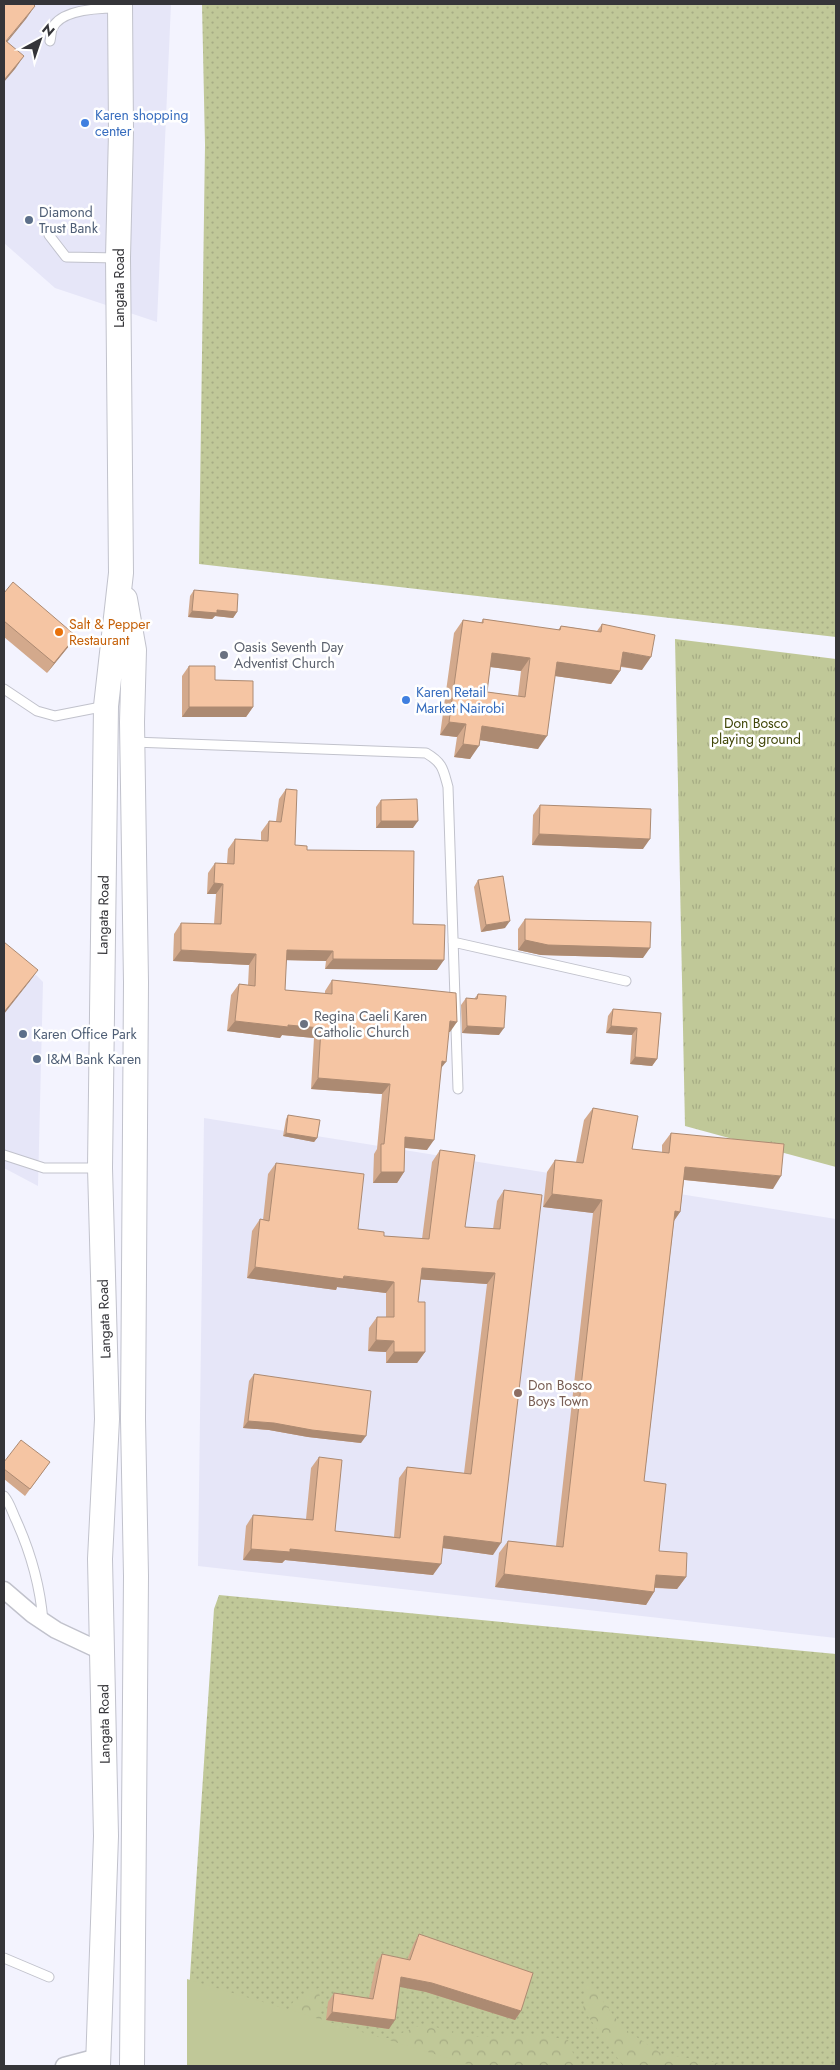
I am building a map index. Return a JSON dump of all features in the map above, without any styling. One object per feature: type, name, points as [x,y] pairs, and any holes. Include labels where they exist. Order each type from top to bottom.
[{"type":"main road","name":"Langata Road","points":[[98,2062],[106,1836],[100,1558],[107,1419],[100,1168],[106,706],[121,573],[118,258],[120,6]]},
{"type":"main road","name":"Langata Road","points":[[121,573],[134,650],[133,742],[136,982],[133,1425],[136,1576],[132,2066]]},
{"type":"street","points":[[4,1590],[56,1630],[103,1652]]},
{"type":"street","points":[[64,2066],[98,2062]]},
{"type":"lane","points":[[50,40],[52,28],[59,20],[88,8],[120,6]]},
{"type":"lane","points":[[49,235],[66,257],[118,258]]},
{"type":"lane","points":[[4,688],[37,711],[55,716],[106,706]]},
{"type":"lane","points":[[133,742],[426,753],[437,759],[448,787],[458,1090]]},
{"type":"lane","points":[[453,942],[626,981]]},
{"type":"lane","points":[[4,1155],[44,1168],[100,1168]]},
{"type":"lane","points":[[4,1496],[24,1538],[35,1568],[41,1597],[43,1621]]},
{"type":"lane","points":[[4,1958],[49,1977]]},
{"type":"shaded area","name":"Karen shopping center","points":[[4,4],[171,4],[157,322],[55,288],[4,243]]},
{"type":"shaded area","name":"Karen Office Park","points":[[4,943],[43,982],[38,1186],[4,1168]]},
{"type":"shaded area","name":"Don Bosco Boys Town","points":[[204,1118],[836,1219],[836,1638],[198,1566]]},
{"type":"green space","points":[[202,4],[836,4],[836,637],[199,564],[205,145]]},
{"type":"green space","name":"Don Bosco playing ground","points":[[675,639],[836,659],[836,1167],[685,1126]]},
{"type":"green space","points":[[219,1595],[836,1654],[836,2066],[187,2066],[188,2007],[214,1609]]},
{"type":"green space","points":[[187,1979],[474,2066],[187,2066]]},
{"type":"green space","points":[[587,1980],[623,2028],[662,2054],[719,2063],[714,2066],[623,2066],[583,2009]]},
{"type":"green space","points":[[319,1988],[323,2037],[388,2038],[424,2024],[473,2037],[537,2034],[568,2040],[578,2066],[268,2066],[275,2030],[295,1999]]},
{"type":"building","points":[[4,4],[33,4],[35,6],[6,41],[24,56],[4,80]]},
{"type":"building","points":[[13,582],[76,636],[54,663],[4,621],[4,593]]},
{"type":"building","points":[[194,590],[238,594],[237,612],[217,610],[217,613],[192,611]]},
{"type":"building","points":[[483,619],[560,630],[561,626],[601,632],[602,624],[655,635],[651,657],[623,652],[620,671],[557,662],[547,736],[482,726],[479,746],[463,744],[466,724],[449,722],[463,620],[483,623]],"holes":[[[492,653],[530,658],[525,697],[487,692]]]},
{"type":"building","points":[[189,666],[215,666],[215,680],[253,681],[253,707],[189,707]]},
{"type":"building","points":[[286,789],[297,790],[295,845],[307,846],[307,850],[414,851],[413,924],[445,925],[444,960],[333,959],[333,951],[287,950],[285,990],[332,994],[332,980],[456,993],[457,1022],[450,1021],[446,1062],[442,1061],[434,1140],[405,1137],[404,1172],[381,1172],[381,1144],[384,1144],[390,1084],[318,1078],[321,1028],[288,1025],[288,1027],[235,1021],[239,984],[255,986],[256,954],[181,950],[181,923],[221,924],[223,884],[214,883],[215,863],[234,864],[235,839],[268,841],[269,821],[281,822]]},
{"type":"building","points":[[417,799],[418,821],[381,821],[381,800]]},
{"type":"building","points":[[540,805],[651,809],[650,839],[539,834]]},
{"type":"building","points":[[503,876],[510,921],[486,925],[478,880]]},
{"type":"building","points":[[525,919],[651,922],[650,948],[548,945],[525,940]]},
{"type":"building","points":[[4,942],[38,970],[4,1012]]},
{"type":"building","points":[[478,994],[506,996],[504,1028],[467,1026],[466,998],[477,999]]},
{"type":"building","points":[[613,1009],[661,1013],[657,1059],[635,1057],[637,1028],[611,1026]]},
{"type":"building","points":[[593,1108],[638,1116],[632,1149],[669,1153],[671,1133],[784,1144],[781,1176],[685,1167],[680,1212],[675,1211],[644,1481],[666,1484],[659,1551],[687,1553],[686,1577],[656,1575],[654,1592],[504,1574],[508,1541],[563,1547],[602,1200],[552,1194],[555,1160],[583,1163]]},
{"type":"building","points":[[288,1115],[320,1120],[317,1138],[286,1133]]},
{"type":"building","points":[[440,1150],[475,1155],[465,1227],[500,1229],[504,1190],[542,1195],[501,1543],[444,1536],[441,1564],[290,1549],[290,1552],[251,1549],[253,1515],[313,1520],[319,1457],[342,1460],[335,1531],[400,1538],[407,1467],[471,1474],[495,1273],[422,1268],[418,1302],[425,1302],[425,1352],[394,1352],[394,1341],[376,1340],[377,1317],[394,1317],[394,1282],[344,1276],[343,1279],[255,1267],[260,1219],[269,1221],[276,1163],[364,1174],[358,1229],[384,1232],[384,1236],[429,1239]]},
{"type":"building","points":[[254,1374],[371,1391],[366,1436],[248,1421]]},
{"type":"building","points":[[21,1440],[50,1462],[30,1489],[4,1469],[4,1462]]},
{"type":"building","points":[[419,1934],[533,1973],[521,2011],[432,1983],[401,1977],[395,2020],[332,2012],[334,1993],[373,1999],[382,1954],[410,1960]]},
{"type":"place","name":"Karen shopping center","points":[[85,123]]},
{"type":"place","name":"Diamond Trust Bank","points":[[29,220]]},
{"type":"place","name":"Salt & Pepper Restaurant","points":[[59,632]]},
{"type":"place","name":"Oasis Seventh Day Adventist Church","points":[[224,655]]},
{"type":"place","name":"Karen Retail Market Nairobi","points":[[406,700]]},
{"type":"place","name":"Regina Caeli Karen Catholic Church","points":[[304,1024]]},
{"type":"place","name":"Karen Office Park","points":[[23,1034]]},
{"type":"place","name":"I&M Bank Karen","points":[[37,1059]]},
{"type":"place","name":"Don Bosco Boys Town","points":[[518,1393]]}]
